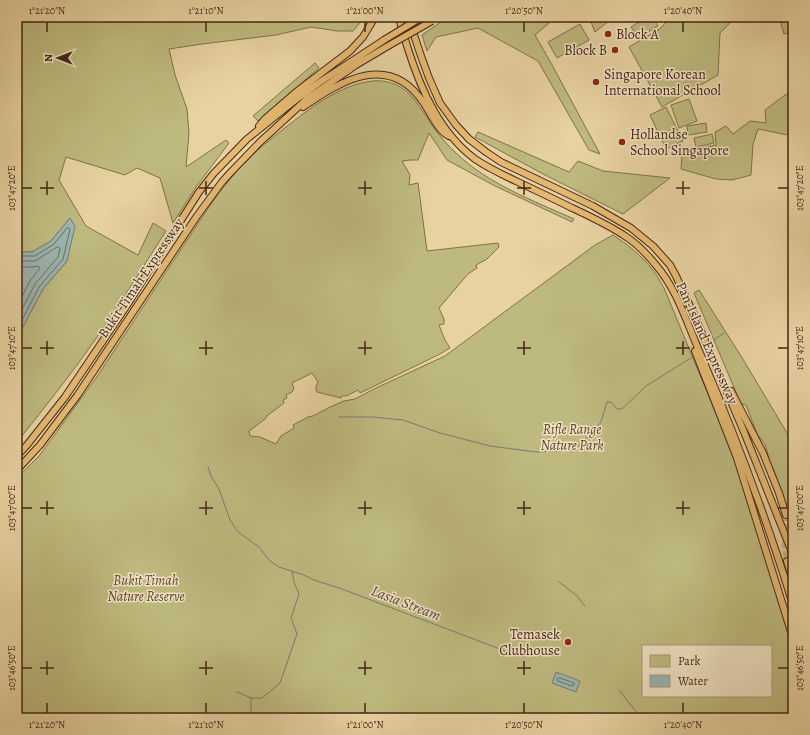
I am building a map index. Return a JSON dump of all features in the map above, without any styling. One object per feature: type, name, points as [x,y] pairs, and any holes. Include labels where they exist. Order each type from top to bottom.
[{"type":"highway","points":[[256,132],[260,124],[295,93],[350,51],[363,37],[375,17]]},
{"type":"highway","name":"Pan-Island Expressway","points":[[399,17],[416,75],[443,125],[452,137],[466,151],[476,160],[487,166],[601,222],[624,235],[641,249],[668,281],[719,398],[747,469],[793,605]]},
{"type":"highway","name":"Pan-Island Expressway","points":[[408,17],[429,78],[440,103],[456,125],[470,139],[501,162],[605,213],[631,228],[653,246],[670,265],[695,317],[744,432],[793,555]]},
{"type":"highway","points":[[413,17],[416,33],[415,39]]},
{"type":"highway","points":[[256,132],[314,86],[422,17]]},
{"type":"highway","points":[[296,109],[307,99],[356,65],[434,19]]},
{"type":"highway","points":[[296,109],[303,107],[331,89],[352,79],[372,74],[388,75],[413,89],[443,132],[452,137]]},
{"type":"highway","name":"Bukit Timah Expressway","points":[[17,470],[40,445],[77,396],[197,216],[222,182],[260,142],[296,109]]},
{"type":"highway","name":"Bukit Timah Expressway","points":[[17,456],[41,428],[93,357],[199,192],[214,173],[256,132]]},
{"type":"highway","points":[[695,317],[713,349],[733,396],[763,453],[786,515]]},
{"type":"highway","points":[[687,323],[697,357],[737,458],[793,638]]},
{"type":"highway","points":[[787,561],[793,580]]},
{"type":"highway","points":[[791,718],[792,701]]},
{"type":"green space","points":[[17,17],[365,17],[353,31],[337,31],[311,27],[276,35],[169,49],[175,75],[187,109],[189,133],[186,167],[226,140],[229,143],[196,187],[173,223],[160,178],[137,168],[125,175],[66,157],[59,180],[86,226],[138,255],[153,223],[166,231],[97,337],[17,442],[17,342],[19,334],[43,289],[67,261],[70,218],[51,241],[32,252],[17,252]]},
{"type":"green space","points":[[448,17],[556,17],[535,35],[600,154],[589,150],[538,61],[478,28],[436,37],[427,51],[422,35]]},
{"type":"green space","points":[[589,17],[614,17],[595,32]]},
{"type":"green space","points":[[647,17],[652,17],[658,26],[638,38],[631,27]]},
{"type":"green space","points":[[670,17],[736,17],[720,33],[718,75],[662,107],[629,47],[661,28]]},
{"type":"green space","points":[[779,17],[793,17],[793,33],[792,31],[784,34]]},
{"type":"green space","points":[[580,24],[589,40],[557,58],[548,42]]},
{"type":"green space","points":[[315,63],[319,68],[258,121],[253,116]]},
{"type":"green space","points":[[372,81],[384,81],[402,88],[411,96],[447,144],[482,174],[512,191],[574,219],[572,222],[495,186],[447,160],[429,133],[418,160],[402,161],[410,175],[409,185],[418,183],[427,251],[498,243],[499,247],[487,259],[476,265],[477,268],[468,274],[439,308],[444,319],[444,324],[439,325],[450,348],[360,393],[358,390],[346,396],[341,396],[341,398],[317,392],[316,387],[318,382],[312,373],[292,383],[294,389],[286,395],[287,398],[283,400],[284,403],[249,431],[250,436],[260,437],[276,444],[281,436],[294,428],[293,425],[308,417],[344,401],[355,399],[445,356],[595,245],[613,235],[629,246],[643,259],[654,271],[664,288],[737,468],[791,641],[793,660],[791,699],[788,718],[17,718],[17,478],[39,456],[96,378],[225,185],[261,147],[328,97],[349,87]]},
{"type":"green space","points":[[793,92],[793,136],[758,129],[753,144],[751,175],[732,180],[716,179],[681,169],[682,154],[694,149],[716,145],[715,132],[726,126],[733,134],[750,121],[766,123],[765,110],[785,95]]},
{"type":"green space","points":[[689,99],[697,121],[679,128],[671,105]]},
{"type":"green space","points":[[666,107],[683,141],[666,149],[650,115]]},
{"type":"green space","points":[[706,123],[707,132],[688,135],[687,126]]},
{"type":"green space","points":[[478,132],[569,172],[578,161],[603,171],[670,178],[623,214],[545,175],[475,137]]},
{"type":"green space","points":[[712,134],[714,143],[696,147],[694,138]]},
{"type":"green space","points":[[699,290],[741,356],[793,443],[793,519],[774,477],[765,444],[757,434],[746,405],[741,404],[694,293]]},
{"type":"water","points":[[70,218],[75,226],[67,261],[43,289],[19,334],[17,342],[17,252],[32,252],[51,241]]},
{"type":"water","points":[[556,672],[580,681],[576,692],[552,683]]},
{"type":"waterway","points":[[714,340],[724,333]]},
{"type":"waterway","points":[[339,417],[373,417],[403,420],[440,433],[490,446],[536,452],[573,450],[583,442],[601,422],[607,402],[611,402],[617,409],[622,409],[646,386],[694,356]]},
{"type":"waterway","name":"Lasia Stream","points":[[208,467],[211,476],[219,489],[230,520],[238,532],[259,547],[269,560],[279,567],[342,589],[513,654]]},
{"type":"waterway","name":"Lasia Stream","points":[[248,718],[251,710],[251,698],[262,698],[280,683],[297,634],[291,618],[299,594],[294,582],[292,571]]},
{"type":"waterway","points":[[558,581],[577,596],[585,606]]},
{"type":"waterway","points":[[17,601],[21,622],[17,676],[18,718]]},
{"type":"waterway","name":"Lasia Stream","points":[[619,690],[641,718]]},
{"type":"waterway","points":[[237,692],[251,698]]},
{"type":"tunnel","points":[[786,515],[787,524],[785,545],[787,561]]},
{"type":"place","name":"Block A","points":[[608,34]]},
{"type":"place","name":"Block B","points":[[615,50]]},
{"type":"place","name":"Singapore Korean International School","points":[[596,82]]},
{"type":"place","name":"Hollandse School Singapore","points":[[622,142]]},
{"type":"place","name":"Temasek Clubhouse","points":[[568,642]]},
{"type":"park label","name":"Rifle Range Nature Park","points":[[572,438]]},
{"type":"park label","name":"Bukit Timah Nature Reserve","points":[[146,588]]}]
